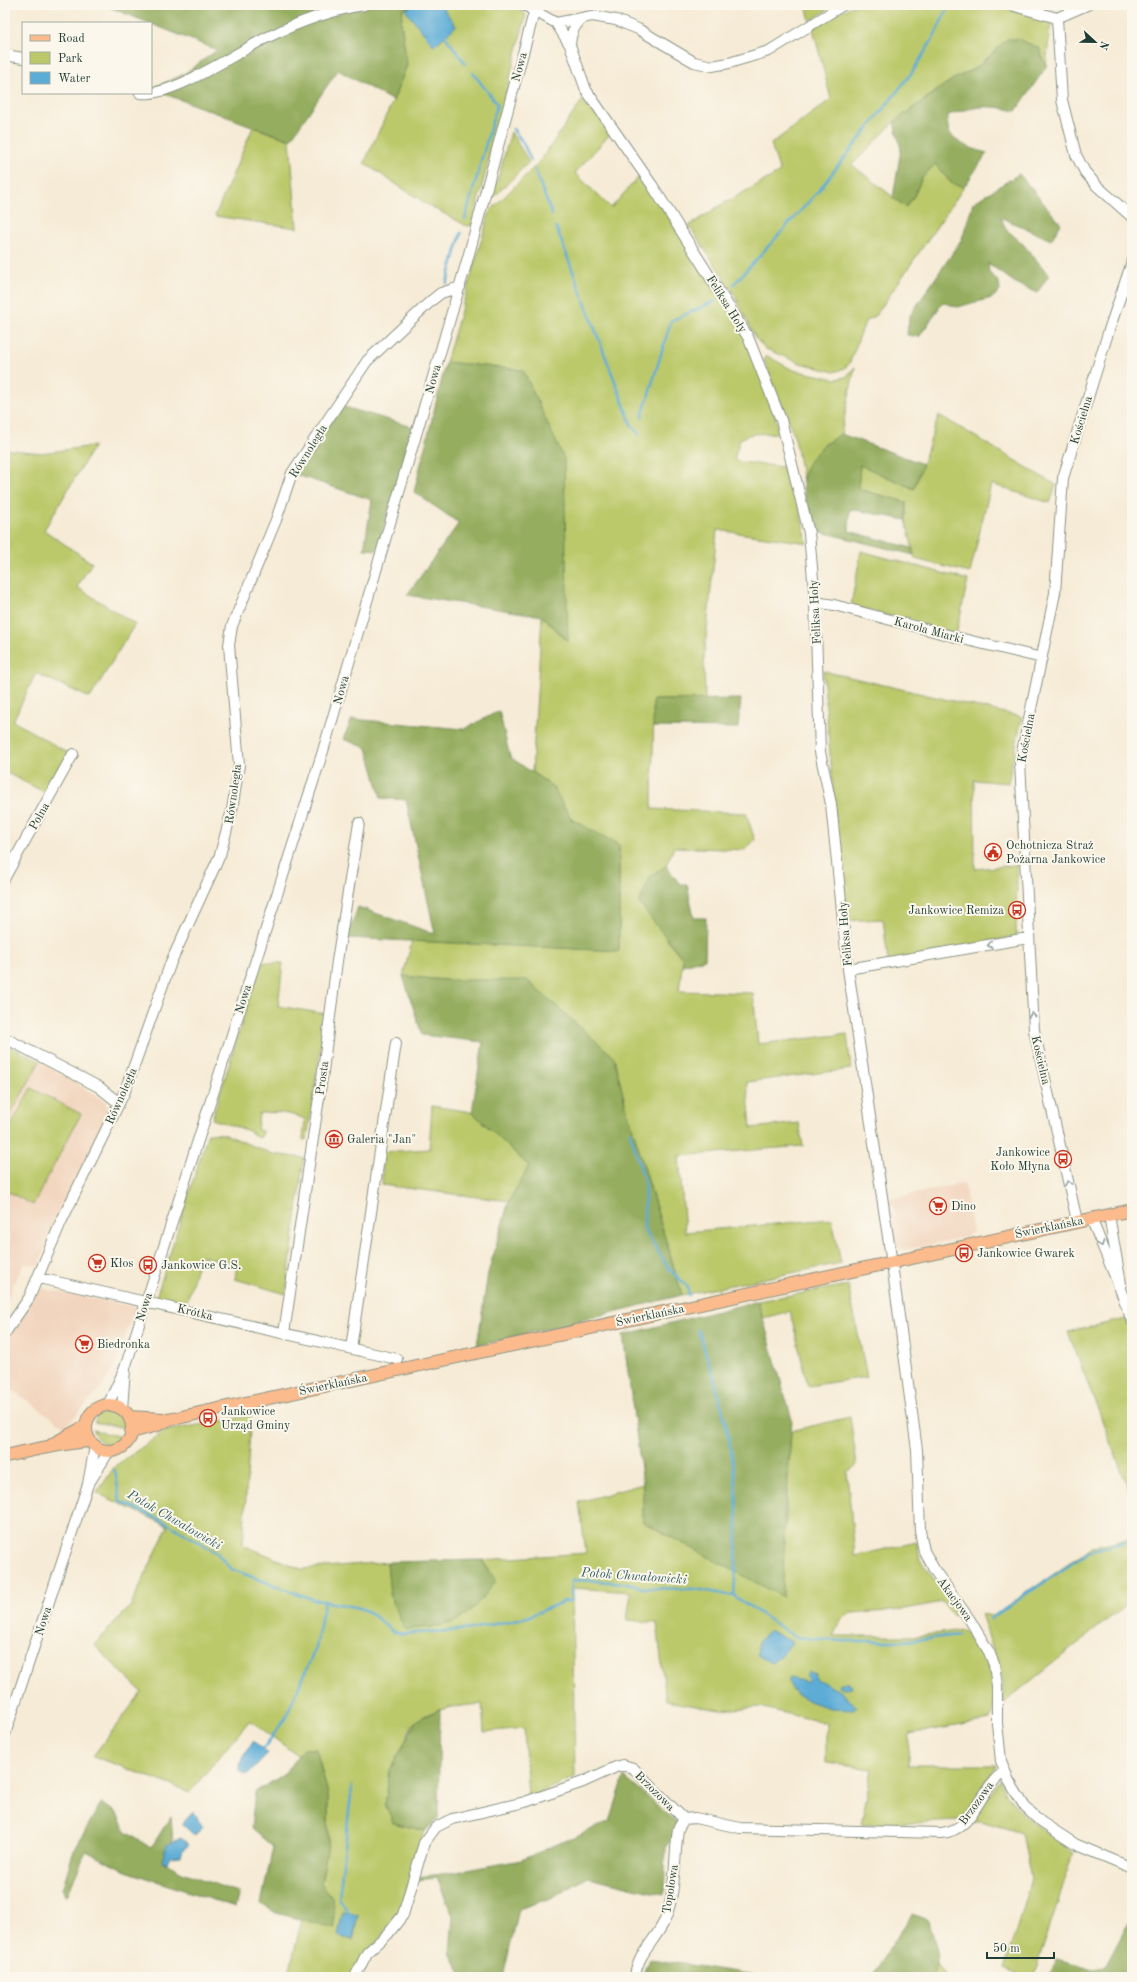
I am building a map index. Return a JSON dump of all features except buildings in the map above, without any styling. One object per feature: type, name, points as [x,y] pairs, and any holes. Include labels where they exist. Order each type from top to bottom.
[{"type":"main road","name":"Świerklańska","points":[[131,1432],[168,1420],[891,1261],[1132,1210]]},
{"type":"main road","points":[[5,1456],[51,1445],[93,1443],[108,1451],[117,1449],[125,1444],[131,1432],[125,1413],[108,1405],[98,1408],[92,1413],[86,1426],[51,1445]]},
{"type":"main road","name":"Świerklańska","points":[[125,1413],[168,1420]]},
{"type":"main road","points":[[86,1426],[93,1443]]},
{"type":"street","points":[[152,92],[177,85],[267,37],[298,24],[331,11],[364,5]]},
{"type":"street","points":[[524,5],[535,9],[556,23],[592,16],[616,20],[638,29],[694,62],[712,66],[729,63],[769,51],[842,5]]},
{"type":"street","points":[[1011,5],[1058,18],[1087,5]]},
{"type":"street","name":"Nowa","points":[[108,1405],[125,1368],[319,765],[460,287],[535,9]]},
{"type":"street","points":[[570,44],[571,33],[575,26],[583,18]]},
{"type":"street","points":[[1058,18],[1062,100],[1076,155],[1085,172],[1097,186],[1132,217]]},
{"type":"street","name":"Feliksa Hoły","points":[[556,23],[570,44],[586,90],[652,185],[748,337],[783,427],[809,533],[815,602],[820,752],[831,804],[848,969],[891,1261]]},
{"type":"street","points":[[5,55],[22,58]]},
{"type":"street","name":"Kościelna","points":[[1077,1221],[1034,1030],[1020,762],[1055,592],[1057,538],[1063,478],[1108,333],[1132,262]]},
{"type":"street","name":"Równoległa","points":[[5,1333],[21,1311],[38,1278],[62,1222],[119,1103],[138,1056],[171,962],[211,877],[226,834],[232,810],[239,765],[229,645],[232,626],[276,520],[292,473],[367,361],[432,300],[441,294],[460,287]]},
{"type":"street","name":"Karola Miarki","points":[[815,602],[848,608],[954,637],[1042,658]]},
{"type":"street","name":"Polna","points":[[5,877],[72,754]]},
{"type":"street","name":"Prosta","points":[[284,1333],[322,1078],[337,961],[359,823]]},
{"type":"street","points":[[848,969],[1028,938]]},
{"type":"street","points":[[5,1038],[99,1087],[119,1103]]},
{"type":"street","points":[[351,1348],[396,1043]]},
{"type":"street","points":[[1109,1215],[1122,1292]]},
{"type":"street","points":[[1091,1218],[1111,1270],[1122,1292],[1132,1321]]},
{"type":"street","name":"Akacjowa","points":[[891,1261],[917,1450],[922,1542],[929,1561],[981,1636],[994,1664],[997,1686],[1000,1754],[1004,1772],[1025,1807],[1041,1822],[1075,1844],[1132,1868]]},
{"type":"street","name":"Krótka","points":[[38,1278],[146,1301],[397,1360]]},
{"type":"street","name":"Nowa","points":[[125,1368],[125,1413]]},
{"type":"street","name":"Nowa","points":[[5,1734],[88,1484],[93,1443]]},
{"type":"street","name":"Nowa","points":[[88,1484],[108,1451]]},
{"type":"street","name":"Brzozowa","points":[[355,1977],[367,1953],[391,1931],[403,1916],[424,1843],[432,1831],[442,1824],[458,1818],[525,1802],[583,1782],[623,1765],[637,1772],[684,1819],[695,1818],[740,1828],[948,1832],[964,1823],[995,1778],[1004,1772]]},
{"type":"street","name":"Topolowa","points":[[635,1977],[643,1954],[660,1929],[668,1911],[678,1829],[684,1819]]},
{"type":"shaded area","points":[[40,1061],[105,1101],[109,1112],[38,1266],[24,1263],[5,1303],[5,1125]]},
{"type":"shaded area","points":[[964,1183],[973,1232],[965,1237],[904,1250],[899,1249],[895,1241],[892,1223],[895,1216],[894,1206],[888,1204],[886,1200]]},
{"type":"shaded area","points":[[40,1288],[135,1307],[118,1360],[102,1387],[65,1427],[5,1385],[5,1337]]},
{"type":"green space","points":[[104,5],[416,5],[403,9],[401,22],[407,65],[393,101],[338,70],[290,140],[152,89],[184,74],[217,50],[152,24],[152,22],[147,22]]},
{"type":"green space","points":[[416,5],[514,5],[526,15],[472,225],[467,226],[428,205],[364,163],[393,101],[407,65],[401,22],[403,9]]},
{"type":"green space","points":[[806,5],[835,5],[810,21]]},
{"type":"green space","points":[[855,5],[995,5],[1051,20],[1046,67],[1039,47],[986,58],[979,66],[950,81],[894,122],[852,165],[906,207],[914,196],[922,178],[935,163],[951,183],[964,187],[876,315],[865,322],[850,362],[844,369],[834,372],[800,363],[766,349],[756,339],[732,290],[689,226],[719,206],[780,172],[771,144],[831,99],[813,29],[830,16]]},
{"type":"green space","points":[[1007,39],[1018,39],[1039,48],[1046,67],[1016,111],[997,107],[982,107],[948,115],[948,128],[953,137],[964,145],[987,153],[964,187],[951,183],[935,164],[922,178],[914,196],[906,207],[893,198],[901,149],[894,122],[950,81],[979,66]]},
{"type":"green space","points":[[584,98],[611,133],[575,173],[611,208],[641,174],[746,337],[781,433],[752,434],[740,439],[734,459],[741,462],[791,468],[807,543],[717,530],[704,658],[705,700],[654,700],[652,809],[746,813],[755,840],[745,850],[674,847],[666,866],[650,877],[667,940],[683,959],[679,991],[753,993],[758,1044],[847,1034],[851,1069],[747,1082],[751,1128],[799,1123],[803,1146],[679,1156],[685,1232],[832,1219],[841,1263],[682,1295],[625,1103],[614,1057],[444,980],[403,976],[412,941],[619,951],[619,845],[571,819],[553,787],[532,772],[542,616],[567,641],[523,370],[446,362],[490,211],[539,162]]},
{"type":"green space","points":[[253,127],[290,140],[297,228],[215,216]]},
{"type":"green space","points":[[511,132],[529,162],[492,199]]},
{"type":"green space","points":[[1019,174],[1061,224],[1051,240],[1000,217],[1007,230],[1023,244],[1049,275],[1037,293],[1014,282],[988,263],[989,273],[999,282],[1000,291],[992,298],[957,307],[943,302],[919,337],[907,335],[909,317],[962,239],[973,203]]},
{"type":"green space","points":[[767,356],[793,370],[836,379],[846,377],[855,367],[841,434],[823,445],[805,473],[803,481],[795,438],[764,360]]},
{"type":"green space","points":[[446,362],[523,370],[564,459],[568,641],[542,616],[407,595],[459,523],[414,492]]},
{"type":"green space","points":[[338,405],[413,427],[377,550],[364,549],[372,500],[297,475]]},
{"type":"green space","points":[[939,415],[1056,485],[1050,503],[991,484],[970,573],[915,559],[906,520],[906,502],[858,489],[860,464],[914,489]]},
{"type":"green space","points":[[841,434],[923,464],[914,489],[860,465],[858,489],[906,502],[906,520],[850,509],[849,531],[912,548],[914,555],[813,530],[806,506],[803,486],[804,473],[811,459],[816,453],[828,442]]},
{"type":"green space","points":[[94,446],[44,530],[92,563],[77,587],[135,624],[90,698],[36,673],[13,721],[70,754],[48,794],[5,772],[5,449],[41,453]]},
{"type":"green space","points":[[861,551],[968,580],[956,635],[851,605]]},
{"type":"green space","points":[[823,671],[1022,717],[1008,783],[974,780],[975,869],[1017,865],[1016,936],[888,962],[883,919],[844,921]]},
{"type":"green space","points":[[741,699],[738,728],[653,727],[653,700]]},
{"type":"green space","points":[[499,711],[510,757],[553,787],[571,819],[619,845],[619,951],[347,938],[358,907],[435,934],[406,800],[381,798],[367,748],[343,739],[352,719],[464,729]]},
{"type":"green space","points":[[666,866],[680,884],[687,884],[694,918],[706,918],[705,959],[682,965],[683,959],[639,903],[650,877]]},
{"type":"green space","points":[[261,962],[283,963],[278,1006],[326,1014],[307,1139],[303,1140],[305,1119],[294,1115],[282,1113],[259,1114],[257,1129],[263,1132],[261,1137],[258,1138],[249,1131],[212,1119]]},
{"type":"green space","points":[[403,976],[444,980],[527,980],[614,1057],[625,1103],[682,1295],[477,1346],[488,1273],[509,1201],[529,1166],[472,1112],[483,1042],[422,1035]]},
{"type":"green space","points":[[5,1044],[40,1061],[5,1125]]},
{"type":"green space","points":[[31,1088],[81,1114],[33,1205],[5,1190],[5,1137]]},
{"type":"green space","points":[[432,1106],[472,1112],[529,1166],[509,1201],[382,1185],[383,1152],[429,1149]]},
{"type":"green space","points":[[208,1133],[223,1134],[273,1154],[304,1158],[286,1294],[235,1279],[237,1264],[200,1256],[186,1305],[156,1298]]},
{"type":"green space","points":[[848,1285],[867,1377],[808,1386],[790,1311],[763,1318],[758,1301]]},
{"type":"green space","points":[[758,1301],[792,1420],[785,1509],[783,1597],[643,1522],[643,1484],[623,1335]]},
{"type":"green space","points":[[1126,1319],[1132,1337],[1132,1498],[1068,1332]]},
{"type":"green space","points":[[107,1411],[120,1416],[124,1421],[126,1428],[94,1422],[98,1415]]},
{"type":"green space","points":[[251,1413],[243,1545],[301,1569],[387,1562],[390,1592],[496,1581],[482,1560],[586,1553],[579,1502],[643,1484],[643,1522],[785,1531],[791,1431],[850,1417],[857,1465],[847,1472],[855,1556],[917,1542],[920,1560],[963,1619],[951,1614],[942,1602],[894,1611],[851,1613],[842,1619],[833,1636],[919,1636],[963,1630],[976,1644],[985,1660],[994,1693],[993,1713],[990,1720],[909,1734],[908,1765],[997,1765],[960,1821],[861,1825],[872,1769],[826,1763],[826,1723],[760,1707],[720,1710],[666,1701],[657,1623],[627,1620],[631,1592],[572,1588],[575,1777],[528,1798],[524,1728],[484,1732],[482,1704],[432,1712],[417,1720],[412,1726],[403,1752],[394,1823],[425,1831],[417,1851],[402,1908],[353,1977],[288,1977],[303,1915],[332,1897],[321,1883],[328,1845],[328,1794],[316,1749],[303,1749],[298,1756],[250,1720],[190,1792],[93,1756],[142,1692],[94,1645],[130,1607],[168,1526],[97,1493],[115,1466],[165,1431],[243,1417]],"holes":[[[343,1912],[358,1915],[353,1940],[338,1936]]]},
{"type":"green space","points":[[93,1430],[122,1437],[114,1444],[107,1444],[98,1440]]},
{"type":"green space","points":[[1132,1538],[1132,1600],[1002,1704],[1003,1680],[981,1614],[993,1616],[1093,1547]]},
{"type":"green space","points":[[482,1560],[496,1581],[469,1612],[455,1622],[448,1624],[405,1630],[390,1596],[387,1562]]},
{"type":"green space","points":[[440,1709],[438,1819],[425,1831],[393,1823],[385,1804],[390,1770],[416,1721]]},
{"type":"green space","points":[[303,1749],[316,1749],[328,1794],[328,1845],[321,1883],[332,1897],[335,1928],[276,1913],[261,1904],[273,1847],[251,1828],[255,1792],[283,1775]]},
{"type":"green space","points":[[624,1777],[684,1828],[666,1846],[664,1895],[588,1877],[556,1896],[519,1909],[503,1977],[463,1977],[450,1953],[453,1916],[437,1878],[416,1880],[417,1877],[457,1872],[521,1860],[610,1821]]},
{"type":"green space","points":[[1001,1779],[1005,1794],[1026,1817],[1074,1853],[1033,1977],[1023,1977],[1004,1969],[1031,1880],[1022,1833],[981,1821],[971,1821]]},
{"type":"green space","points":[[101,1803],[116,1812],[126,1832],[151,1848],[171,1816],[173,1843],[167,1845],[162,1861],[182,1872],[239,1893],[235,1907],[126,1871],[86,1851],[67,1896],[62,1889],[74,1850]]},
{"type":"green space","points":[[912,1914],[929,1920],[938,1956],[932,1977],[871,1977]]},
{"type":"green space","points":[[1131,1918],[1132,1977],[1047,1977],[1057,1959],[1093,1969],[1105,1967]]},
{"type":"green space","points":[[650,1959],[756,1975],[757,1977],[643,1977]]},
{"type":"green space","points":[[936,1964],[946,1977],[932,1977]]},
{"type":"water","points":[[414,5],[441,5],[456,26],[434,46],[405,10]]},
{"type":"water","points":[[769,1630],[792,1642],[781,1657],[771,1663],[757,1655],[759,1641]]},
{"type":"water","points":[[808,1671],[816,1674],[815,1678],[843,1693],[856,1706],[854,1709],[830,1708],[811,1702],[797,1695],[788,1682],[790,1678],[807,1682],[809,1680],[806,1677]]},
{"type":"water","points":[[839,1683],[848,1683],[852,1688],[842,1689],[838,1687]]},
{"type":"water","points":[[253,1741],[268,1753],[247,1775],[239,1771],[242,1758]]},
{"type":"water","points":[[193,1812],[203,1827],[195,1836],[182,1824]]},
{"type":"water","points":[[181,1838],[189,1845],[182,1850],[180,1856],[170,1857],[167,1863],[162,1861],[167,1845]]},
{"type":"water","points":[[343,1912],[358,1915],[353,1940],[338,1936]]},
{"type":"waterway","points":[[734,284],[815,195],[911,74],[934,37],[949,5]]},
{"type":"waterway","points":[[445,36],[466,64]]},
{"type":"waterway","points":[[473,73],[497,104]]},
{"type":"waterway","points":[[465,219],[497,104]]},
{"type":"waterway","points":[[513,129],[523,143],[531,160]]},
{"type":"waterway","points":[[535,170],[552,215]]},
{"type":"waterway","points":[[556,227],[632,426],[639,434]]},
{"type":"waterway","points":[[447,283],[461,233]]},
{"type":"waterway","points":[[642,417],[671,321],[715,301]]},
{"type":"waterway","points":[[630,1132],[645,1183],[644,1229],[669,1269],[687,1286],[689,1295]]},
{"type":"waterway","points":[[698,1330],[721,1405],[734,1468],[737,1505],[734,1596]]},
{"type":"waterway","name":"Potok Chwałowicki","points":[[115,1470],[120,1501],[167,1523],[217,1553],[231,1569],[312,1599],[360,1608],[371,1613],[393,1632],[402,1634],[471,1629],[527,1617],[565,1601],[571,1601],[572,1581],[583,1580],[623,1583],[644,1588],[696,1589],[734,1596],[795,1637],[842,1641],[904,1641],[959,1635]]},
{"type":"waterway","name":"Potok Chwałowicki","points":[[990,1619],[1089,1552],[1132,1540]]},
{"type":"waterway","points":[[263,1749],[285,1719],[316,1647],[324,1603]]},
{"type":"waterway","points":[[350,1914],[339,1898],[352,1786]]},
{"type":"place","name":"Ochotnicza Straż Pożarna Jankowice","points":[[993,852]]},
{"type":"place","name":"Jankowice Remiza","points":[[1017,910]]},
{"type":"place","name":"Galeria \"Jan\"","points":[[334,1139]]},
{"type":"place","name":"Jankowice Koło Młyna","points":[[1063,1159]]},
{"type":"place","name":"Dino","points":[[938,1206]]},
{"type":"place","name":"Jankowice Gwarek","points":[[964,1253]]},
{"type":"place","name":"Kłos","points":[[97,1263]]},
{"type":"place","name":"Jankowice G.S.","points":[[148,1265]]},
{"type":"place","name":"Biedronka","points":[[84,1344]]},
{"type":"place","name":"Jankowice Urząd Gminy","points":[[208,1418]]}]
